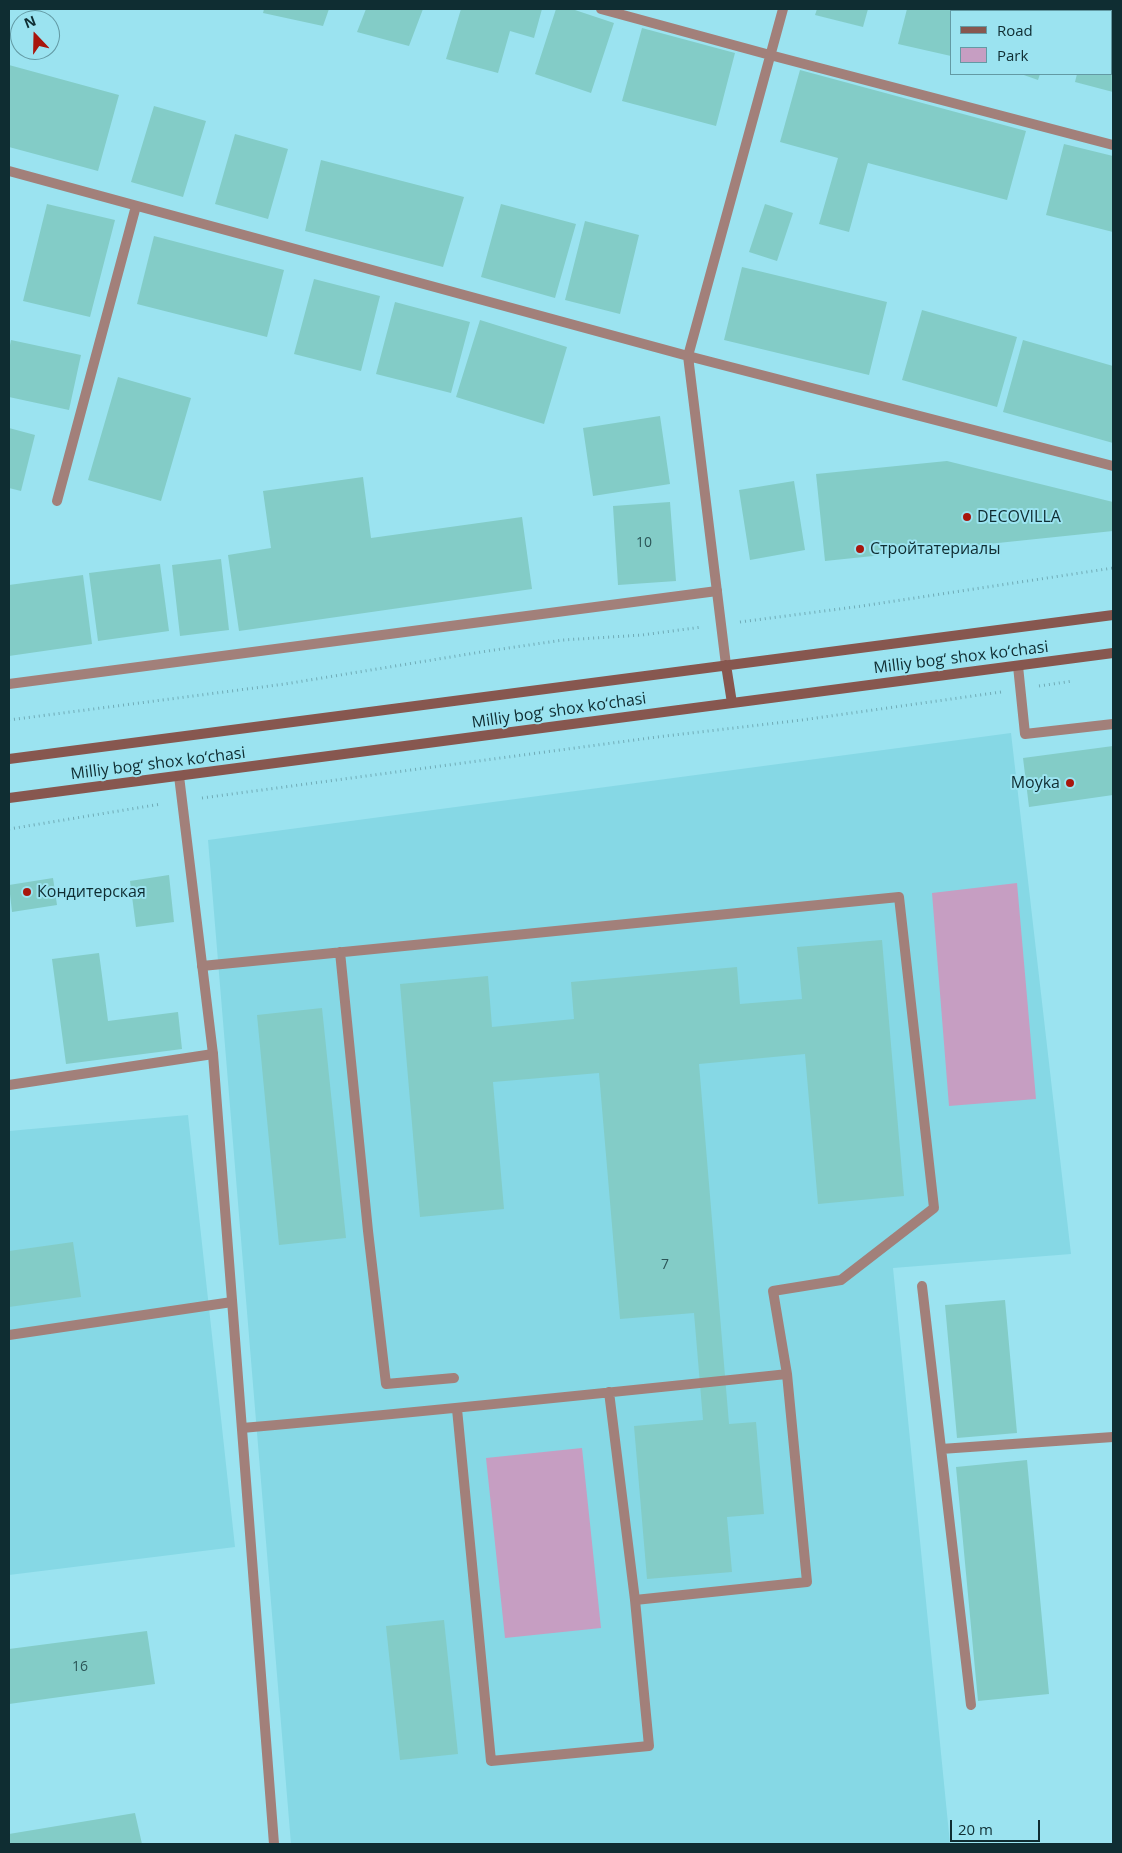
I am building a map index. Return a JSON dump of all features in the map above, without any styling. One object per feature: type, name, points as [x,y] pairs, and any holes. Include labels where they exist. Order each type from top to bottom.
[{"type":"main road","name":"Milliy bog‘ shox ko‘chasi","points":[[9,759],[1113,615]]},
{"type":"main road","name":"Milliy bog‘ shox ko‘chasi","points":[[9,798],[1113,653]]},
{"type":"main road","points":[[726,665],[732,703]]},
{"type":"street","points":[[601,9],[1113,146]]},
{"type":"street","points":[[726,665],[688,356],[783,9]]},
{"type":"street","points":[[9,171],[688,356],[1113,466]]},
{"type":"street","points":[[57,501],[136,206]]},
{"type":"street","points":[[9,684],[717,591]]},
{"type":"street","points":[[1018,666],[1025,734],[1113,724]]},
{"type":"street","points":[[179,776],[213,1054],[274,1844]]},
{"type":"street","points":[[202,966],[899,897],[934,1208],[841,1280],[773,1291],[787,1374],[807,1582],[635,1600]]},
{"type":"street","points":[[340,952],[368,1231],[386,1384],[454,1378]]},
{"type":"street","points":[[9,1085],[213,1054]]},
{"type":"street","points":[[922,1286],[971,1705]]},
{"type":"street","points":[[9,1335],[232,1302]]},
{"type":"street","points":[[242,1428],[458,1409],[787,1374]]},
{"type":"street","points":[[458,1409],[492,1761],[649,1746],[635,1600],[609,1392]]},
{"type":"street","points":[[941,1449],[1113,1437]]},
{"type":"path","points":[[9,720],[285,684],[563,640],[642,635],[862,606],[1113,568]]},
{"type":"path","points":[[9,829],[182,801],[657,737],[802,720],[1076,681]]},
{"type":"shaded area","points":[[1011,733],[1071,1254],[893,1268],[950,1844],[291,1844],[208,840]]},
{"type":"shaded area","points":[[188,1115],[235,1547],[9,1575],[9,1131]]},
{"type":"green space","points":[[1017,883],[1036,1099],[949,1106],[932,893]]},
{"type":"green space","points":[[582,1448],[601,1628],[505,1638],[486,1458]]},
{"type":"building","points":[[264,9],[329,9],[323,26],[263,13]]},
{"type":"building","points":[[366,9],[423,9],[409,46],[357,32]]},
{"type":"building","points":[[461,9],[542,9],[534,38],[510,31],[498,73],[446,59]]},
{"type":"building","points":[[556,9],[572,9],[614,23],[591,93],[535,74]]},
{"type":"building","points":[[817,9],[868,9],[863,27],[815,15]]},
{"type":"building","points":[[907,9],[962,9],[950,10],[950,56],[898,44]]},
{"type":"building","points":[[1004,9],[1061,9],[1060,10]]},
{"type":"building","points":[[1113,13],[1113,92],[1075,82],[1077,75],[1112,75]]},
{"type":"building","points":[[642,28],[735,53],[716,126],[622,101]]},
{"type":"building","points":[[9,65],[119,95],[98,171],[9,147]]},
{"type":"building","points":[[800,70],[1026,131],[1007,200],[868,163],[849,232],[819,224],[838,158],[780,142]]},
{"type":"building","points":[[1024,75],[1040,75],[1038,80]]},
{"type":"building","points":[[154,106],[206,121],[183,197],[131,182]]},
{"type":"building","points":[[235,134],[288,149],[268,219],[215,204]]},
{"type":"building","points":[[1064,144],[1113,156],[1113,232],[1046,215]]},
{"type":"building","points":[[321,160],[464,197],[443,267],[305,231]]},
{"type":"building","points":[[47,204],[115,220],[90,317],[23,301]]},
{"type":"building","points":[[501,204],[576,224],[555,298],[481,277]]},
{"type":"building","points":[[765,204],[793,213],[777,261],[749,252]]},
{"type":"building","points":[[585,221],[639,235],[620,314],[565,300]]},
{"type":"building","points":[[154,236],[284,270],[267,337],[137,304]]},
{"type":"building","points":[[742,267],[887,302],[869,375],[724,340]]},
{"type":"building","points":[[314,279],[380,296],[361,371],[294,354]]},
{"type":"building","points":[[395,302],[470,322],[451,393],[376,374]]},
{"type":"building","points":[[922,310],[1017,337],[997,407],[902,380]]},
{"type":"building","points":[[480,320],[567,347],[544,424],[456,397]]},
{"type":"building","points":[[11,340],[81,355],[69,410],[9,397],[9,350]]},
{"type":"building","points":[[1023,340],[1113,366],[1113,443],[1003,412]]},
{"type":"building","points":[[118,377],[191,398],[161,501],[88,480]]},
{"type":"building","points":[[660,416],[670,484],[593,496],[583,428]]},
{"type":"building","points":[[9,428],[35,435],[21,491],[9,488]]},
{"type":"building","name":"DECOVILLA","points":[[947,461],[1113,502],[1113,531],[825,561],[816,474]]},
{"type":"building","points":[[363,477],[371,538],[522,517],[532,589],[239,631],[228,555],[271,548],[263,491]]},
{"type":"building","points":[[794,481],[805,550],[750,560],[739,490]]},
{"type":"building","points":[[670,502],[676,581],[618,585],[613,506]]},
{"type":"building","points":[[221,559],[229,630],[180,636],[172,565]]},
{"type":"building","points":[[160,564],[169,631],[98,641],[89,573]]},
{"type":"building","points":[[83,575],[92,644],[9,656],[9,585]]},
{"type":"building","name":"Moyka","points":[[1113,746],[1113,795],[1029,807],[1023,758]]},
{"type":"building","points":[[169,875],[174,922],[136,927],[130,881]]},
{"type":"building","points":[[53,878],[57,905],[12,912],[9,885]]},
{"type":"building","points":[[882,940],[904,1196],[818,1204],[805,1054],[699,1064],[729,1424],[756,1422],[764,1514],[727,1517],[732,1572],[647,1579],[634,1426],[703,1420],[694,1313],[620,1319],[599,1073],[493,1082],[504,1209],[420,1217],[400,984],[488,976],[492,1027],[574,1019],[571,982],[737,967],[740,1004],[802,999],[797,947]]},
{"type":"building","points":[[99,953],[108,1021],[178,1012],[182,1049],[66,1064],[52,959]]},
{"type":"building","points":[[322,1008],[346,1238],[279,1245],[257,1015]]},
{"type":"building","points":[[73,1242],[81,1297],[9,1307],[9,1251]]},
{"type":"building","points":[[1005,1300],[1017,1433],[957,1438],[945,1305]]},
{"type":"building","points":[[1027,1460],[1049,1694],[978,1701],[956,1467]]},
{"type":"building","points":[[444,1620],[458,1754],[400,1760],[386,1626]]},
{"type":"building","points":[[147,1631],[155,1684],[9,1704],[9,1649]]},
{"type":"building","points":[[135,1813],[142,1844],[9,1844],[9,1834]]},
{"type":"place","name":"DECOVILLA","points":[[967,517]]},
{"type":"place","name":"Стройтатериалы","points":[[860,549]]},
{"type":"place","name":"Moyka","points":[[1070,783]]},
{"type":"place","name":"Кондитерская","points":[[27,892]]}]
